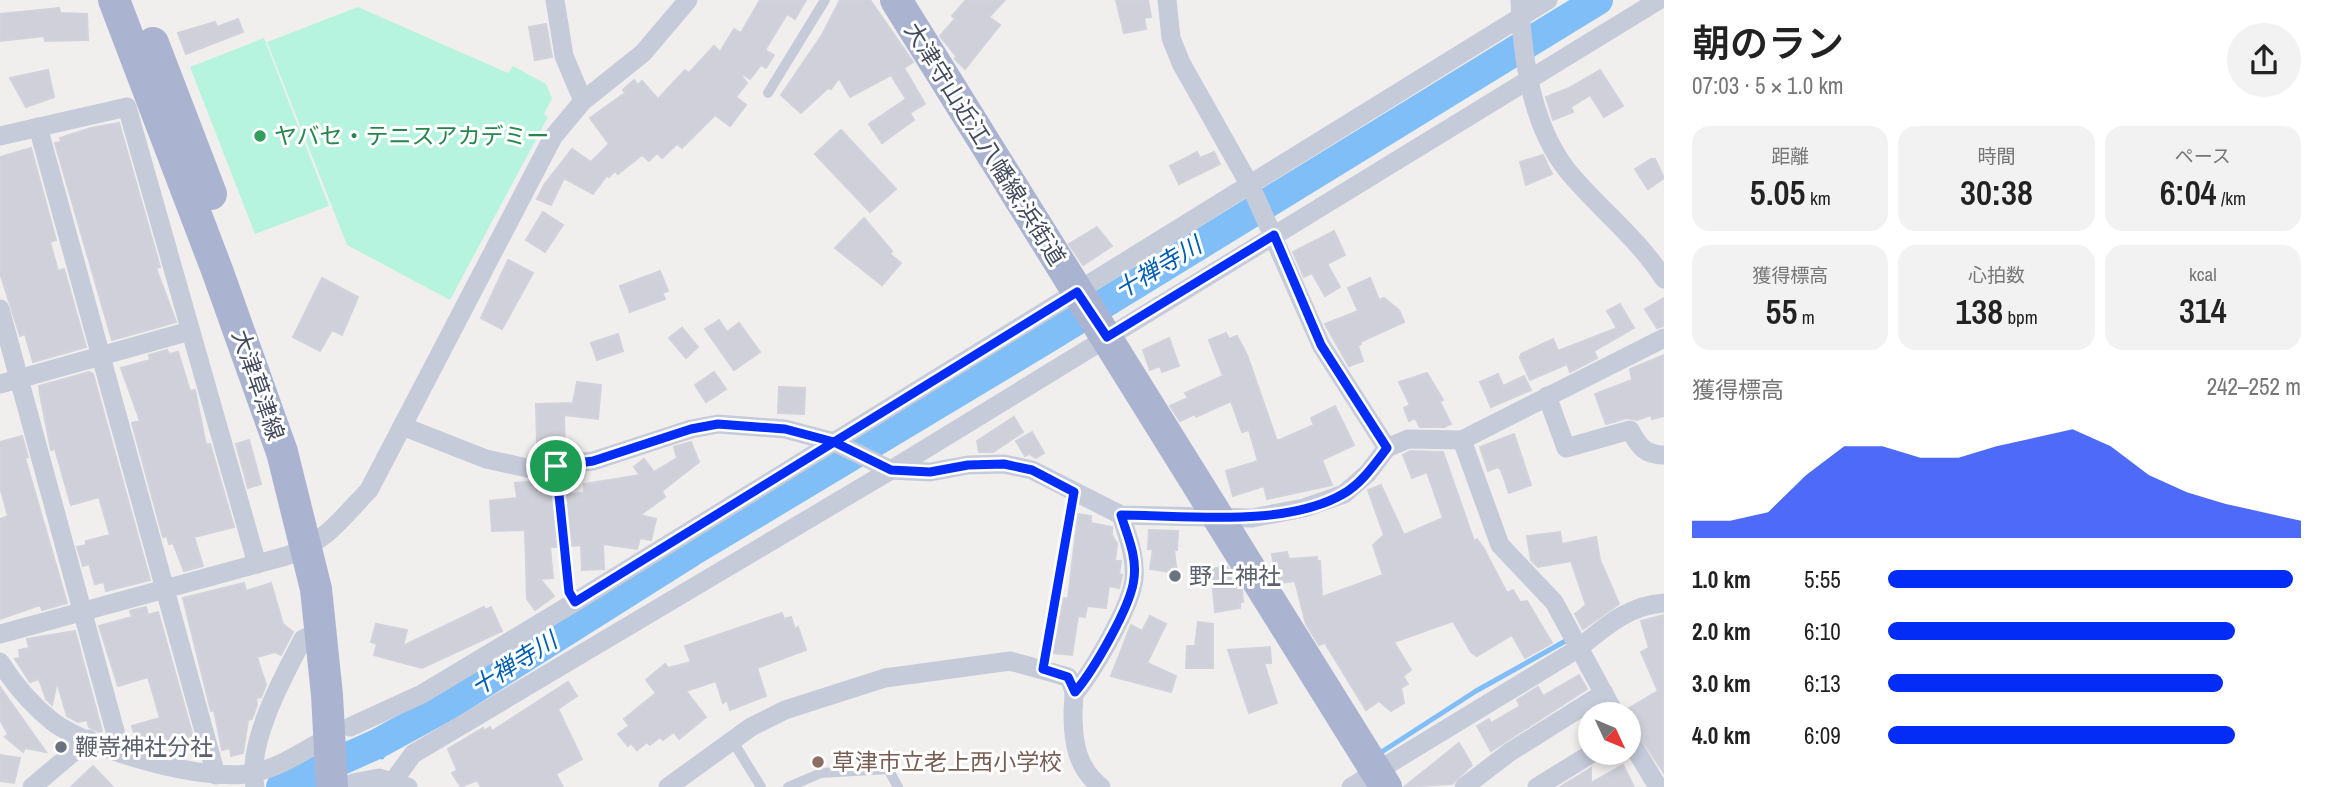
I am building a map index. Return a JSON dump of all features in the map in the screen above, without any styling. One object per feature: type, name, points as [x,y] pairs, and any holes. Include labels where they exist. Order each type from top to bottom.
[{"type":"main road","name":"大津草津線","points":[[114,0],[218,270],[316,543]]},
{"type":"main road","name":"大津草津線","points":[[136,0],[188,130],[275,368],[316,543],[316,589],[347,784]]},
{"type":"main road","name":"大津守山近江八幡線;浜街道","points":[[896,0],[1218,517],[1371,782]]},
{"type":"street","points":[[555,0],[565,57],[583,102]]},
{"type":"street","points":[[0,634],[257,564],[316,543],[369,490],[553,137],[583,102],[643,53],[688,0]]},
{"type":"street","points":[[1167,0],[1171,38],[1181,63],[1252,188],[1321,345],[1387,448]]},
{"type":"street","points":[[0,662],[21,690],[54,722],[89,739],[121,753],[216,775],[253,780],[422,694],[575,602],[1252,188],[1521,14],[1548,0]]},
{"type":"street","points":[[347,784],[379,778],[401,783],[414,754],[888,468],[1527,76],[1659,0]]},
{"type":"street","points":[[1521,14],[1527,76],[1550,141],[1566,168],[1664,279]]},
{"type":"street","points":[[0,136],[127,107],[257,564]]},
{"type":"street","points":[[38,127],[216,775]]},
{"type":"street","points":[[0,309],[9,381],[82,612],[121,753]]},
{"type":"street","points":[[9,381],[190,331]]},
{"type":"street","points":[[402,426],[486,459],[527,468],[593,461],[691,429],[718,424],[785,429],[837,443],[888,468],[930,472],[968,465],[1004,464],[1032,470],[1121,515],[1252,518],[1344,494],[1368,473],[1387,448],[1408,439],[1462,440],[1664,338]]},
{"type":"street","points":[[1547,396],[1566,448],[1630,430],[1640,448],[1648,454],[1664,455]]},
{"type":"street","points":[[1462,440],[1500,545],[1554,602],[1609,702]]},
{"type":"street","points":[[1075,692],[1086,680],[1116,625],[1134,581],[1134,559],[1121,515]]},
{"type":"street","points":[[1371,782],[1579,648],[1634,608],[1664,603]]},
{"type":"street","points":[[253,780],[267,712],[303,639],[310,636]]},
{"type":"street","points":[[668,787],[732,740],[785,710],[886,678],[1010,661],[1068,677],[1075,692],[1073,712],[1076,753],[1082,767],[1101,787]]},
{"type":"street","points":[[1464,787],[1510,752],[1604,693]]},
{"type":"street","points":[[32,787],[89,739]]},
{"type":"street","points":[[1642,756],[1657,775]]},
{"type":"street","points":[[1538,787],[1578,762]]},
{"type":"lane","points":[[768,93],[825,0]]},
{"type":"lane","points":[[556,466],[569,592],[575,602]]},
{"type":"lane","points":[[1043,669],[1074,492]]},
{"type":"lane","points":[[732,740],[761,787]]},
{"type":"lane","points":[[788,787],[821,773],[888,769],[898,787]]},
{"type":"green space","points":[[358,7],[508,73],[513,66],[546,84],[552,98],[544,114],[548,117],[450,300],[347,245],[267,42]]},
{"type":"green space","name":"ヤバセ・テニスアカデミー","points":[[264,38],[329,206],[255,234],[190,67]]},
{"type":"building","points":[[760,0],[806,0],[795,19],[787,14],[765,50],[774,55],[766,68],[761,65],[750,79],[737,71],[747,83],[736,97],[746,105],[730,126],[715,115],[682,148],[677,144],[662,158],[657,153],[649,161],[642,155],[618,174],[615,171],[609,177],[607,175],[593,194],[564,178],[551,205],[537,199],[544,185],[572,149],[591,162],[609,144],[590,118],[625,93],[623,90],[634,80],[638,85],[642,81],[658,99],[685,70],[689,73],[714,46],[720,52],[734,29],[741,33]]},
{"type":"building","points":[[840,0],[870,0],[913,62],[904,68],[925,104],[910,113],[914,120],[882,143],[869,124],[906,99],[891,75],[850,97],[839,78],[831,89],[828,88],[801,113],[781,95],[822,35]]},
{"type":"building","points":[[966,0],[1005,0],[989,17],[1000,25],[965,69],[940,36],[955,19],[952,16]]},
{"type":"building","points":[[1116,0],[1148,0],[1151,17],[1144,18],[1146,29],[1124,33]]},
{"type":"building","points":[[59,8],[60,13],[87,14],[88,40],[45,41],[44,36],[0,41],[0,14]]},
{"type":"building","points":[[238,19],[243,32],[186,54],[178,33],[215,22],[217,27]]},
{"type":"building","points":[[546,24],[552,57],[535,60],[529,27]]},
{"type":"building","points":[[48,70],[54,97],[26,107],[10,78]]},
{"type":"building","points":[[1600,70],[1623,106],[1604,117],[1590,95],[1571,107],[1573,112],[1553,120],[1546,97],[1569,88]]},
{"type":"building","points":[[119,123],[160,267],[156,268],[176,322],[112,340],[55,143],[61,142],[60,138],[91,128]]},
{"type":"building","points":[[841,130],[896,189],[870,212],[815,154]]},
{"type":"building","points":[[31,148],[56,240],[50,242],[58,271],[64,269],[86,347],[33,362],[25,334],[20,336],[0,273],[0,157]]},
{"type":"building","points":[[1197,152],[1200,158],[1214,152],[1220,164],[1179,184],[1170,166]]},
{"type":"building","points":[[1543,155],[1552,174],[1526,185],[1520,162]]},
{"type":"building","points":[[1655,159],[1664,178],[1648,189],[1635,169]]},
{"type":"building","points":[[543,212],[563,225],[545,252],[526,240]]},
{"type":"building","points":[[864,218],[892,251],[890,254],[901,263],[882,285],[835,248]]},
{"type":"building","points":[[1097,227],[1112,246],[1083,265],[1069,244]]},
{"type":"building","points":[[1334,231],[1345,255],[1327,264],[1340,287],[1325,296],[1312,273],[1304,277],[1293,252]]},
{"type":"building","points":[[508,260],[533,273],[502,329],[481,318]]},
{"type":"building","points":[[660,271],[668,291],[662,293],[665,299],[630,312],[620,286]]},
{"type":"building","points":[[322,278],[358,297],[342,335],[332,330],[320,351],[293,337]]},
{"type":"building","points":[[1370,278],[1379,300],[1384,298],[1399,310],[1404,322],[1360,342],[1358,346],[1363,361],[1349,366],[1325,324],[1358,311],[1348,288]]},
{"type":"building","points":[[1664,298],[1664,326],[1657,328],[1645,309]]},
{"type":"building","points":[[1620,304],[1634,328],[1594,351],[1597,358],[1570,372],[1567,364],[1530,380],[1520,358],[1521,354],[1553,339],[1558,351],[1617,328],[1607,311]]},
{"type":"building","points":[[719,320],[727,332],[739,323],[760,352],[734,370],[705,329]]},
{"type":"building","points":[[682,328],[698,347],[686,358],[669,338]]},
{"type":"building","points":[[1226,333],[1229,339],[1237,336],[1247,355],[1277,441],[1314,425],[1311,418],[1335,406],[1354,445],[1322,460],[1332,485],[1267,499],[1264,486],[1233,496],[1226,471],[1258,461],[1249,430],[1242,432],[1231,401],[1196,417],[1195,414],[1180,421],[1170,406],[1188,398],[1185,393],[1223,376],[1209,340]]},
{"type":"building","points":[[618,334],[623,351],[597,360],[591,343]]},
{"type":"building","points":[[1169,338],[1179,366],[1162,372],[1160,366],[1150,370],[1143,350]]},
{"type":"building","points":[[167,350],[169,354],[178,352],[190,391],[195,390],[206,445],[210,444],[234,527],[194,537],[203,566],[184,571],[173,543],[169,544],[167,536],[163,537],[132,423],[140,421],[121,368],[150,360],[149,355]]},
{"type":"building","points":[[1664,355],[1664,416],[1652,419],[1651,415],[1637,420],[1627,418],[1606,424],[1595,394],[1632,380],[1630,369]]},
{"type":"building","points":[[89,372],[93,374],[150,580],[106,591],[104,582],[95,584],[89,564],[83,566],[77,547],[86,545],[86,541],[110,535],[99,497],[71,505],[55,449],[51,450],[39,386]]},
{"type":"building","points":[[714,372],[726,389],[706,402],[695,385]]},
{"type":"building","points":[[1427,373],[1443,400],[1440,402],[1451,424],[1444,427],[1420,427],[1415,418],[1409,421],[1404,408],[1410,405],[1399,382]]},
{"type":"building","points":[[1498,374],[1503,386],[1524,376],[1531,390],[1491,407],[1480,382]]},
{"type":"building","points":[[577,382],[601,385],[598,419],[564,415],[565,452],[551,453],[550,442],[537,442],[536,404],[573,403]]},
{"type":"building","points":[[779,387],[805,388],[804,414],[778,413]]},
{"type":"building","points":[[1014,417],[1023,432],[993,452],[979,452],[977,441]]},
{"type":"building","points":[[1032,432],[1044,453],[1036,458],[1029,454],[1025,456],[1016,441]]},
{"type":"building","points":[[1514,434],[1531,485],[1509,493],[1501,470],[1498,467],[1488,471],[1480,447]]},
{"type":"building","points":[[22,436],[28,457],[25,458],[67,603],[42,610],[40,605],[0,619],[0,519],[8,516],[0,487],[0,442]]},
{"type":"building","points":[[249,440],[261,484],[248,488],[236,444]]},
{"type":"building","points":[[691,442],[699,462],[662,491],[665,497],[640,515],[656,519],[651,540],[640,538],[637,549],[603,544],[604,569],[582,570],[581,545],[572,546],[566,494],[584,493],[584,484],[640,475],[634,467],[644,459],[654,472],[677,458],[674,447]]},
{"type":"building","points":[[1410,451],[1443,452],[1474,541],[1477,539],[1484,549],[1507,593],[1513,590],[1520,602],[1527,601],[1552,643],[1525,658],[1512,635],[1477,656],[1471,652],[1453,621],[1394,642],[1411,670],[1403,676],[1408,684],[1401,688],[1404,703],[1391,711],[1379,701],[1366,710],[1325,643],[1319,645],[1306,624],[1295,581],[1281,583],[1275,574],[1272,554],[1287,552],[1289,559],[1317,557],[1317,561],[1320,561],[1322,597],[1383,575],[1373,545],[1384,535],[1368,490],[1381,485],[1404,535],[1443,518],[1427,472],[1412,478],[1403,455]]},
{"type":"building","points":[[538,481],[538,490],[547,489],[548,496],[552,496],[557,547],[550,547],[553,578],[540,579],[554,596],[535,610],[527,599],[525,530],[492,531],[490,501],[517,498],[515,483]]},
{"type":"building","points":[[1078,514],[1091,516],[1091,523],[1112,527],[1112,535],[1117,544],[1115,561],[1121,561],[1119,574],[1122,575],[1119,588],[1109,586],[1106,608],[1087,606],[1085,617],[1078,616],[1072,655],[1053,653],[1063,598],[1068,599]]},
{"type":"building","points":[[1149,530],[1178,531],[1177,550],[1174,550],[1177,573],[1150,569],[1153,549],[1148,549]]},
{"type":"building","points":[[1560,532],[1562,544],[1596,537],[1600,560],[1619,604],[1583,629],[1575,614],[1586,605],[1571,561],[1538,567],[1531,560],[1527,536]]},
{"type":"building","points":[[1227,566],[1242,590],[1243,602],[1240,602],[1240,608],[1215,612],[1211,569]]},
{"type":"building","points":[[244,583],[246,591],[271,583],[283,624],[293,632],[281,655],[275,652],[257,657],[266,685],[261,697],[256,698],[257,705],[252,719],[248,720],[243,753],[231,756],[230,748],[222,750],[214,710],[211,711],[183,598]]},
{"type":"building","points":[[146,607],[148,615],[158,612],[196,747],[171,754],[166,737],[138,745],[132,726],[160,718],[148,677],[118,686],[99,626],[132,617],[130,611]]},
{"type":"building","points":[[484,607],[485,610],[491,607],[502,631],[422,668],[374,655],[377,644],[371,642],[376,624],[407,630],[403,646]]},
{"type":"building","points":[[782,613],[784,619],[791,617],[795,629],[798,627],[806,650],[757,668],[766,696],[730,710],[727,700],[723,703],[716,681],[686,691],[706,717],[679,739],[674,732],[663,740],[660,737],[650,745],[647,742],[637,750],[631,743],[628,746],[618,734],[629,726],[624,719],[656,693],[646,680],[665,664],[668,668],[691,662],[685,646]]},
{"type":"building","points":[[1664,615],[1664,773],[1642,740],[1642,702],[1639,702],[1658,691],[1641,652],[1649,648],[1641,621]]},
{"type":"building","points":[[1150,616],[1166,624],[1147,663],[1176,676],[1171,692],[1111,676],[1131,625],[1142,631]]},
{"type":"building","points":[[1198,622],[1213,624],[1213,668],[1186,668],[1187,646],[1195,646]]},
{"type":"building","points":[[75,631],[102,731],[99,732],[89,727],[87,720],[78,722],[67,716],[57,682],[52,705],[46,699],[39,679],[30,682],[15,659],[20,658],[19,650],[29,648],[27,639]]},
{"type":"building","points":[[1270,647],[1271,663],[1264,663],[1277,703],[1249,713],[1228,650]]},
{"type":"building","points":[[1579,675],[1587,689],[1491,751],[1477,726],[1489,719],[1491,723],[1520,706],[1517,700],[1538,687],[1543,696]]},
{"type":"building","points":[[568,682],[577,696],[558,709],[582,759],[556,774],[563,787],[481,787],[477,780],[461,787],[452,773],[457,770],[448,749],[483,728],[484,731],[490,727],[492,731]]},
{"type":"building","points":[[0,687],[46,752],[25,748],[23,752],[5,737],[8,734],[0,720]]},
{"type":"building","points":[[1459,743],[1472,765],[1452,784],[1404,787]]},
{"type":"building","points":[[0,755],[20,758],[14,783],[0,781]]},
{"type":"building","points":[[1623,765],[1634,787],[1560,787],[1591,768],[1591,783]]},
{"type":"building","points":[[93,766],[113,787],[71,787]]},
{"type":"waterway","name":"十禅寺川","points":[[281,787],[377,744],[450,704],[691,552],[1046,339],[1598,0]]},
{"type":"waterway","points":[[1380,753],[1476,691],[1569,639]]},
{"type":"waterway","points":[[377,744],[382,757]]},
{"type":"place","name":"ヤバセ・テニスアカデミー","points":[[260,136]]},
{"type":"place","name":"野上神社","points":[[1175,576]]},
{"type":"place","name":"鞭嵜神社分社","points":[[61,747]]},
{"type":"place","name":"草津市立老上西小学校","points":[[818,762]]},
{"type":"route","points":[[556,466],[569,592],[575,602],[834,442],[1077,292],[1107,337],[1274,235],[1321,345],[1387,448],[1368,473],[1344,494],[1304,508],[1252,518],[1121,515],[1134,559],[1134,581],[1116,625],[1086,680],[1075,692],[1068,677],[1043,669],[1074,492],[1032,470],[1004,464],[968,465],[930,472],[891,470],[834,442],[785,429],[742,428],[718,424],[691,429],[593,461],[556,466]]}]
